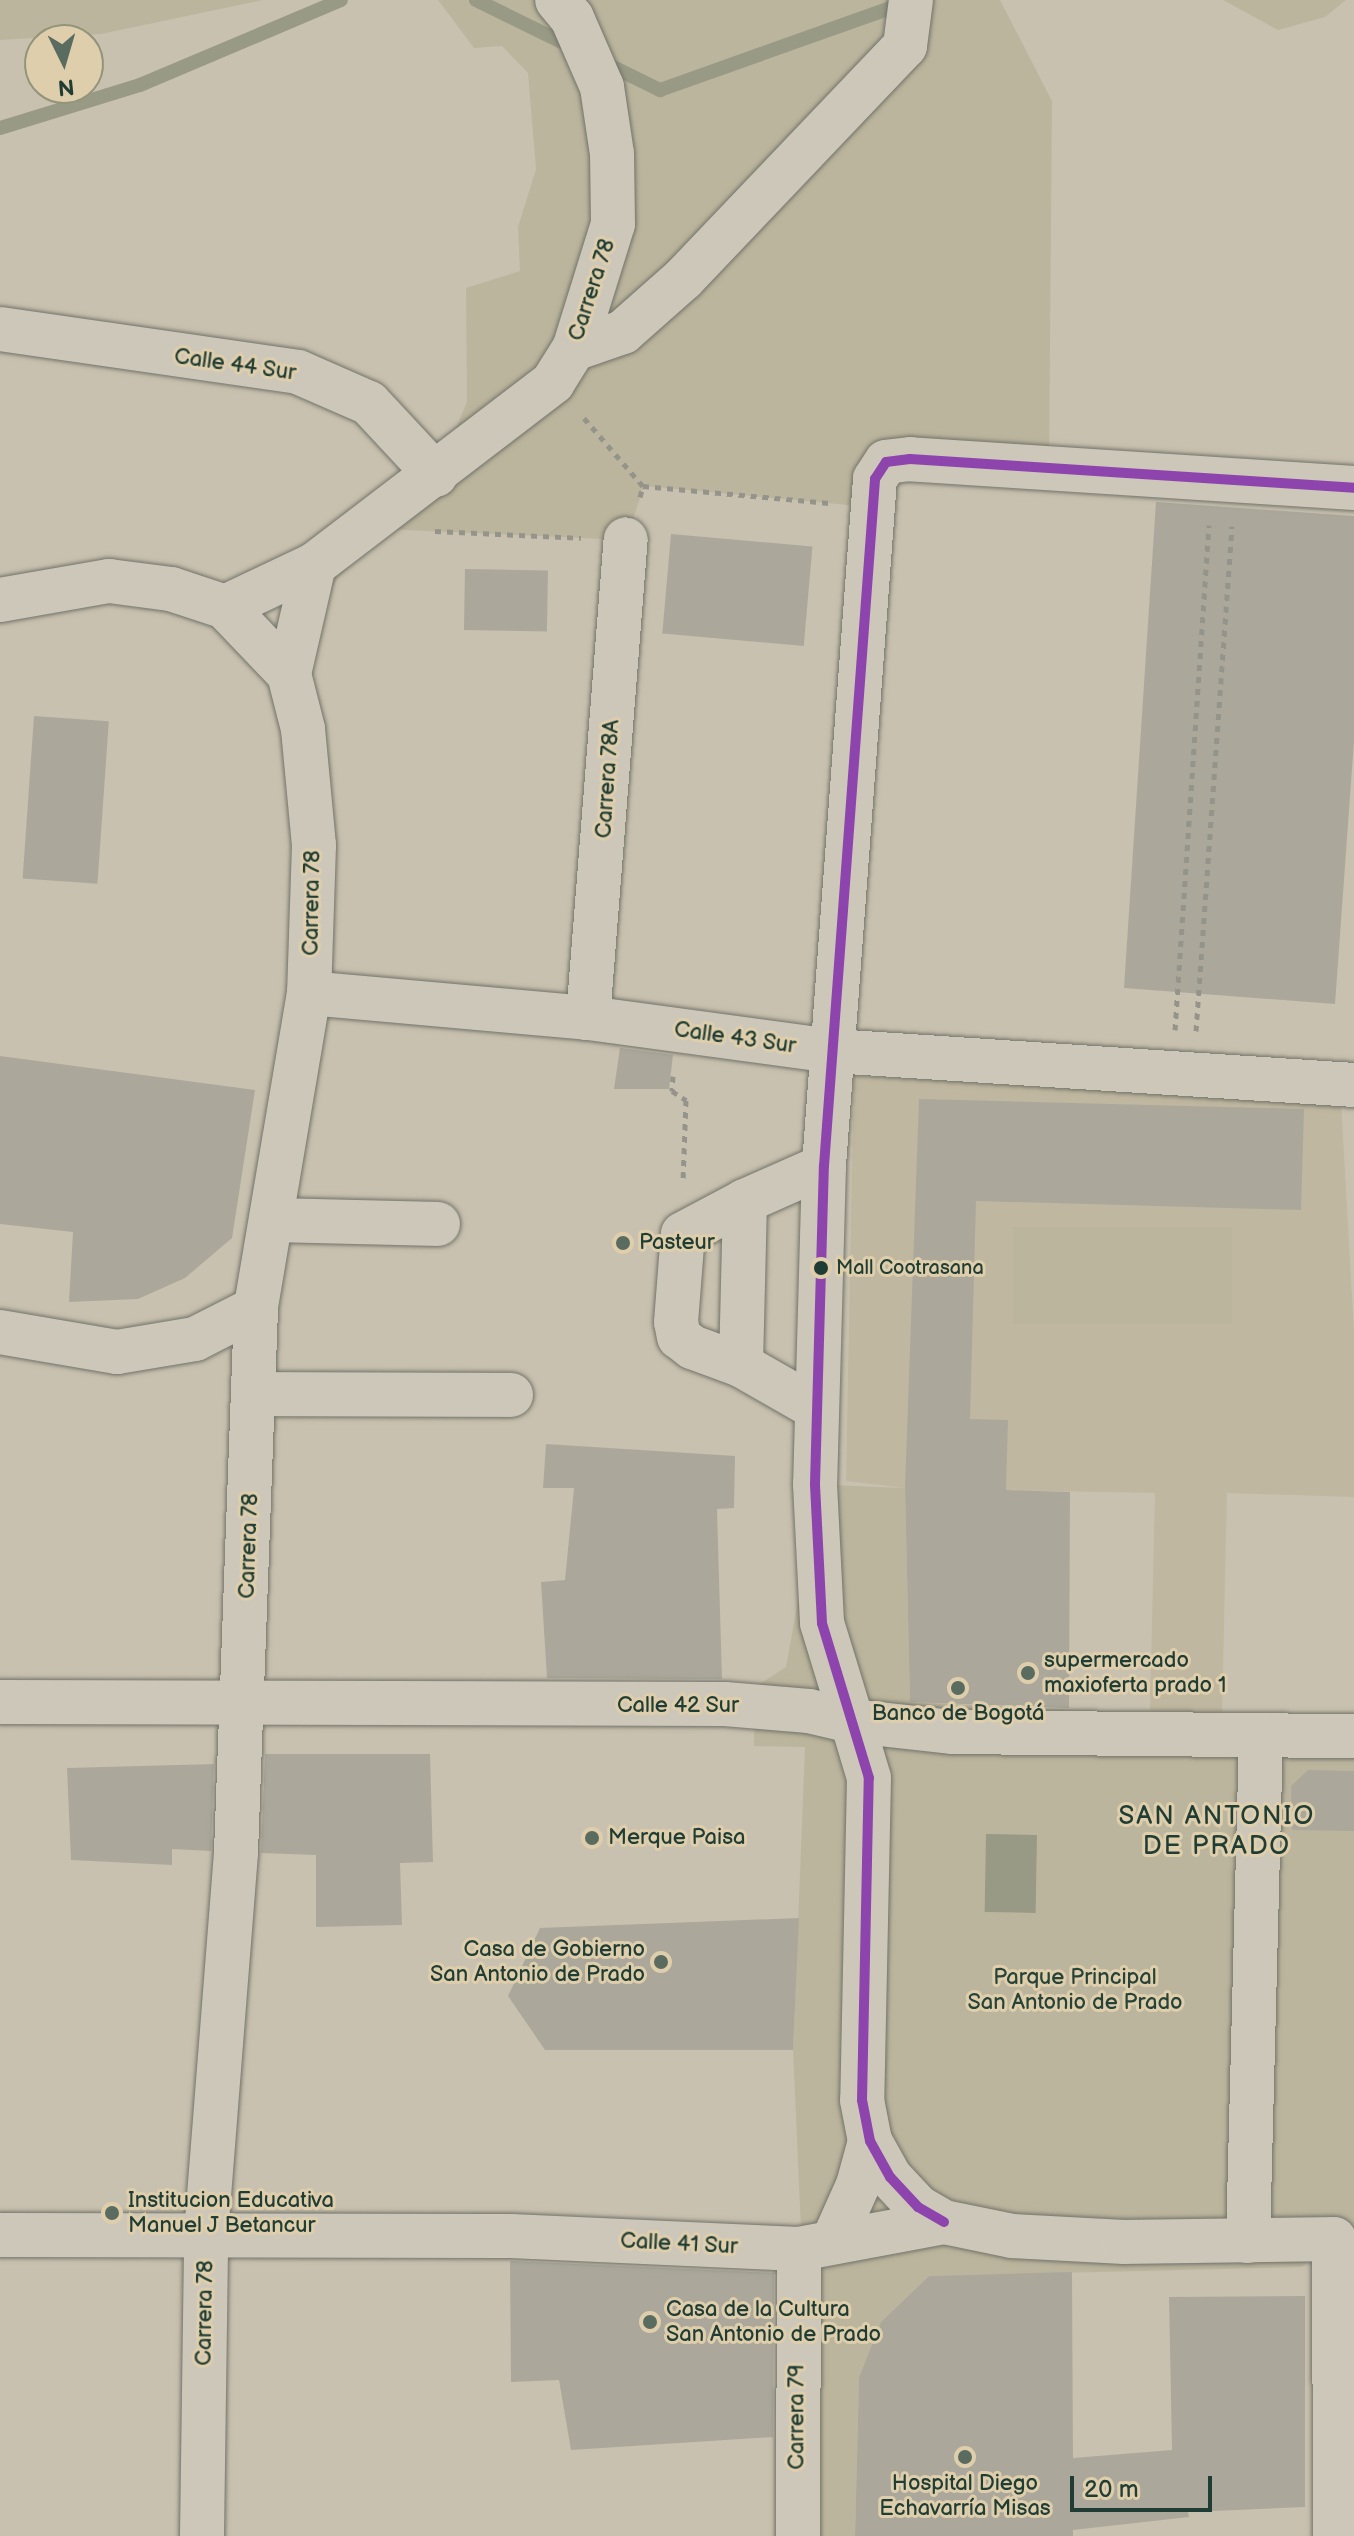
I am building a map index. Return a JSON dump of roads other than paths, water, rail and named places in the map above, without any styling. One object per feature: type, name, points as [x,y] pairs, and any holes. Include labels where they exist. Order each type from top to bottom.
[{"type":"street","name":"Carrera 78","points":[[557,0],[572,18],[602,87],[612,154],[613,224],[572,347]]},
{"type":"street","points":[[225,607],[314,565],[436,475],[572,347],[623,332],[683,279],[905,46],[911,0]]},
{"type":"street","name":"Calle 44 Sur","points":[[0,329],[298,372],[369,403],[436,475]]},
{"type":"street","name":"Carrera 79","points":[[944,2222],[918,2207],[890,2177],[870,2141],[862,2100],[869,1778],[822,1623],[816,1408],[824,1166],[870,507],[875,479],[886,462],[910,459],[1354,488]]},
{"type":"street","name":"Carrera 78A","points":[[588,1018],[626,540]]},
{"type":"street","name":"Carrera 78","points":[[202,2536],[206,2234],[244,1705],[256,1308],[274,1220],[309,993],[314,845],[303,729],[289,674],[314,565]]},
{"type":"street","points":[[0,600],[109,581],[171,589],[225,607],[289,674]]},
{"type":"street","name":"Calle 43 Sur","points":[[309,993],[588,1018],[833,1051],[1354,1085]]},
{"type":"street","points":[[816,1408],[741,1365],[679,1337],[677,1264],[683,1234],[745,1201],[824,1166]]},
{"type":"street","points":[[741,1365],[745,1201]]},
{"type":"street","points":[[274,1220],[438,1224]]},
{"type":"street","points":[[0,1332],[117,1352],[195,1339],[256,1308]]},
{"type":"street","points":[[253,1394],[511,1395]]},
{"type":"street","name":"Calle 42 Sur","points":[[0,1702],[725,1704],[953,1732],[1354,1736]]},
{"type":"street","points":[[1248,2241],[1261,1736]]},
{"type":"street","name":"Carrera 79","points":[[798,2536],[816,2245],[858,2185],[870,2141]]},
{"type":"street","name":"Calle 41 Sur","points":[[0,2235],[511,2236],[816,2245],[944,2222],[1012,2236],[1248,2241],[1344,2239]]},
{"type":"street","points":[[1335,2536],[1344,2239]]},
{"type":"waterway","points":[[0,128],[140,85],[341,0]]},
{"type":"waterway","points":[[476,0],[574,48]]},
{"type":"waterway","points":[[603,62],[660,90],[905,3]]},
{"type":"place","name":"Pasteur","points":[[623,1243]]},
{"type":"place","name":"Mall Cootrasana","points":[[821,1268]]},
{"type":"place","name":"supermercado maxioferta prado 1","points":[[1028,1673]]},
{"type":"place","name":"Banco de Bogotá","points":[[958,1688]]},
{"type":"place","name":"Merque Paisa","points":[[592,1838]]},
{"type":"place","name":"Casa de Gobierno San Antonio de Prado","points":[[661,1962]]},
{"type":"place","name":"Institucion Educativa Manuel J Betancur","points":[[112,2213]]},
{"type":"place","name":"Casa de la Cultura San Antonio de Prado","points":[[650,2322]]},
{"type":"place","name":"Hospital Diego Echavarría Misas","points":[[965,2457]]},
{"type":"district","name":"SAN ANTONIO DE PRADO","points":[[1217,1832]]},
{"type":"park label","name":"Parque Principal San Antonio de Prado","points":[[1075,1990]]}]
